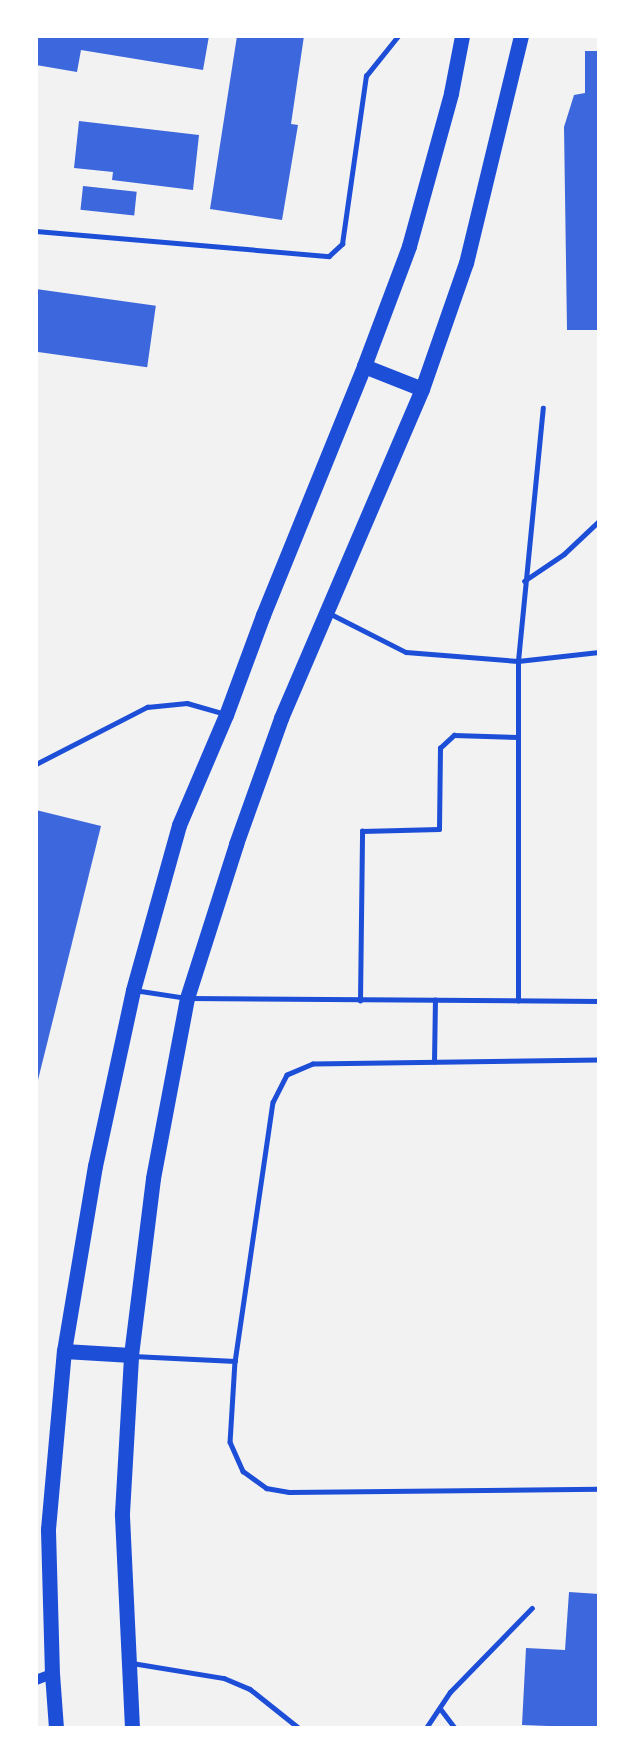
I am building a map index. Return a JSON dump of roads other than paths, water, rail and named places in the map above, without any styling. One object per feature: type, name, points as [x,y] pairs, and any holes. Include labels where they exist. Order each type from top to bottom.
[{"type":"main road","points":[[56,1728],[52,1674],[48,1529],[64,1351],[95,1166],[133,990],[179,825],[226,715],[263,615],[364,366],[409,246],[451,93],[462,36]]},
{"type":"main road","points":[[132,1728],[127,1662],[122,1513],[131,1355],[153,1178],[187,998],[236,844],[277,729],[422,389],[466,264],[521,36]]},
{"type":"main road","points":[[364,366],[422,389]]},
{"type":"main road","points":[[64,1351],[131,1355]]},
{"type":"street","points":[[36,1680],[52,1674]]},
{"type":"lane","points":[[36,231],[329,256],[342,244],[366,76],[398,36]]},
{"type":"lane","points":[[518,1000],[518,661],[524,581],[543,408]]},
{"type":"lane","points":[[524,581],[564,554],[599,521]]},
{"type":"lane","points":[[326,611],[406,652],[518,661],[599,652]]},
{"type":"lane","points":[[36,764],[147,707],[187,703],[226,715]]},
{"type":"lane","points":[[360,1001],[362,831],[439,829],[440,748],[454,735],[518,737]]},
{"type":"lane","points":[[133,990],[187,998],[599,1001]]},
{"type":"lane","points":[[434,1062],[435,1000]]},
{"type":"lane","points":[[599,1060],[313,1064],[287,1075],[273,1102],[235,1361],[230,1442],[243,1471],[266,1488],[289,1492],[599,1489]]},
{"type":"lane","points":[[131,1355],[235,1361]]},
{"type":"lane","points":[[426,1728],[450,1692],[532,1608]]},
{"type":"lane","points":[[127,1662],[224,1678],[250,1689],[299,1728]]},
{"type":"lane","points":[[440,1708],[455,1728]]}]
